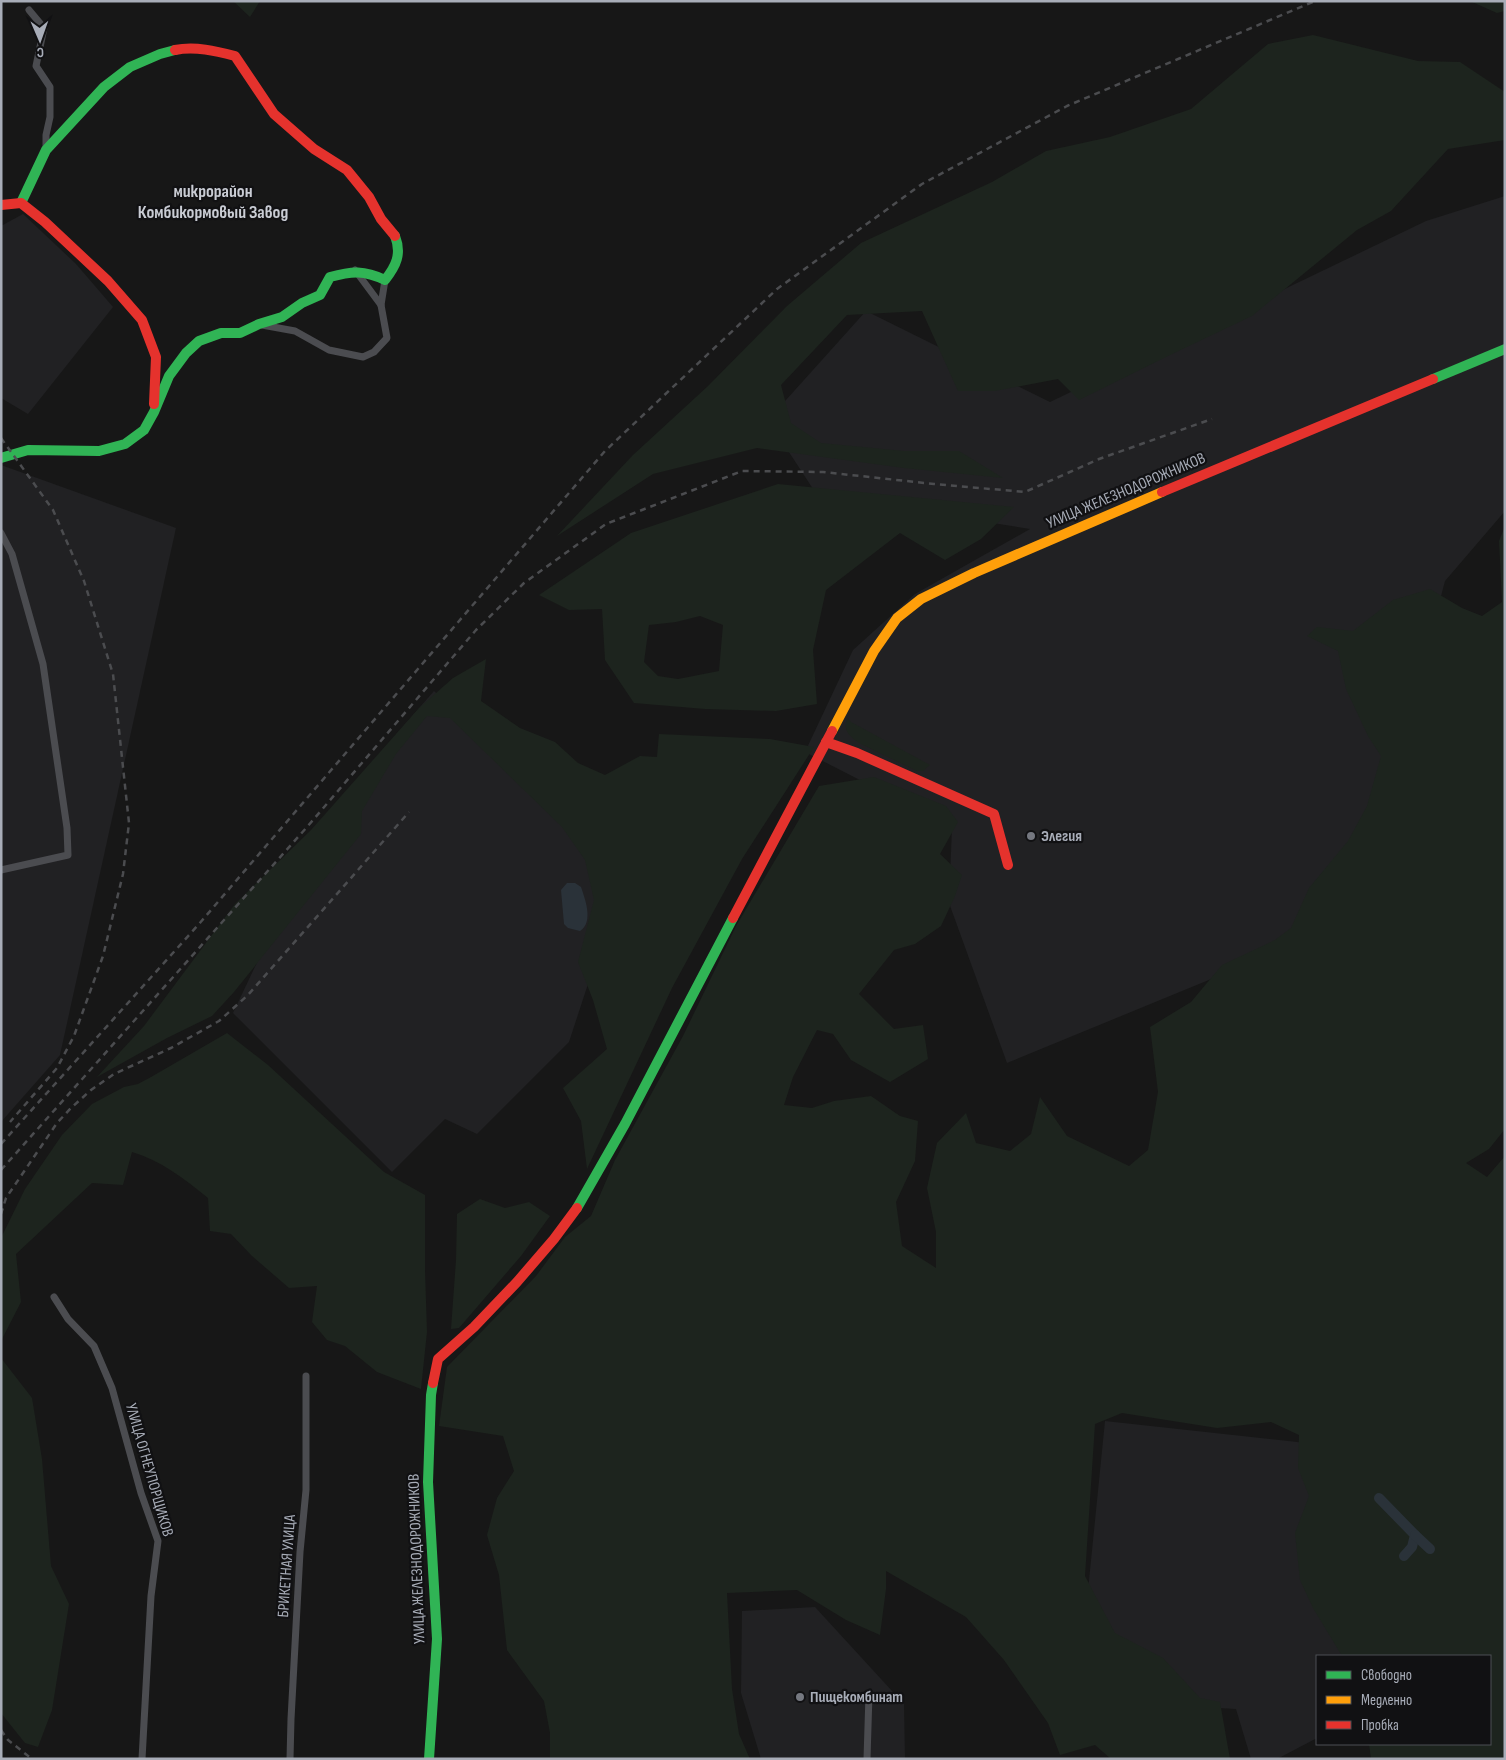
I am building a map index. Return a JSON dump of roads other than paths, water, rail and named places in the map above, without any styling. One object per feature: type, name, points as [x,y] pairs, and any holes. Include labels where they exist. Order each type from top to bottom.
[{"type":"street","points":[[29,10],[44,28],[36,66],[50,87],[50,117],[46,135],[46,150]]},
{"type":"street","points":[[21,203],[46,150],[104,87],[130,67],[160,54],[186,48],[215,51],[234,56],[274,114],[314,149],[347,170],[369,197],[381,219],[396,236],[399,252],[396,267],[385,280],[381,305],[387,338],[374,352],[363,357],[329,350],[295,331],[259,324]]},
{"type":"street","points":[[1,205],[21,203],[108,280],[142,320],[156,357],[154,412]]},
{"type":"street","points":[[1,458],[28,450],[99,452],[125,444],[144,430],[154,412],[169,376],[186,353],[199,341],[221,333],[240,332],[282,317],[302,303],[320,295],[330,277],[355,270],[372,274],[385,280]]},
{"type":"street","points":[[355,270],[381,305]]},
{"type":"street","name":"УЛИЦА ЖЕЛЕЗНОДОРОЖНИКОВ","points":[[429,1759],[436,1640],[428,1482],[431,1395],[438,1360],[474,1327],[517,1282],[554,1240],[582,1201],[625,1124],[874,651],[897,618],[921,599],[974,573],[1217,468],[1505,349]]},
{"type":"street","points":[[1,533],[12,554],[43,664],[66,820],[68,855],[1,870]]},
{"type":"street","points":[[826,742],[857,753],[994,814],[1008,865]]},
{"type":"street","name":"УЛИЦА ОГНЕУПОРЩИКОВ","points":[[54,1297],[68,1319],[94,1346],[98,1355],[112,1388],[141,1493],[158,1541],[151,1596],[142,1759]]},
{"type":"street","name":"БРИКЕТНАЯ УЛИЦА","points":[[290,1759],[300,1552],[306,1490],[306,1376]]},
{"type":"street","points":[[867,1759],[869,1694]]},
{"type":"waterway","points":[[1379,1498],[1415,1535],[1412,1547],[1404,1556]]},
{"type":"waterway","points":[[1415,1535],[1430,1549]]},
{"type":"railway","points":[[1,1144],[199,924],[605,451],[777,289],[922,184],[1067,106],[1315,1]]},
{"type":"railway","points":[[1,1170],[307,827],[476,630],[524,583],[606,524],[742,471],[823,472],[1025,492],[1099,459],[1212,419]]},
{"type":"railway","points":[[1,438],[53,510],[84,581],[113,674],[129,823],[123,874],[103,956],[74,1036],[57,1068],[10,1122]]},
{"type":"railway","points":[[1,1214],[6,1198],[57,1123],[71,1108],[91,1090],[114,1074],[171,1048],[219,1021],[248,995],[409,812]]},
{"type":"railway","points":[[1,1730],[8,1740],[32,1759]]},
{"type":"place","name":"Элегия","points":[[1031,836]]},
{"type":"place","name":"Пищекомбинат","points":[[800,1697]]},
{"type":"district","name":"микрорайон Комбикормовый Завод","points":[[213,201]]}]
